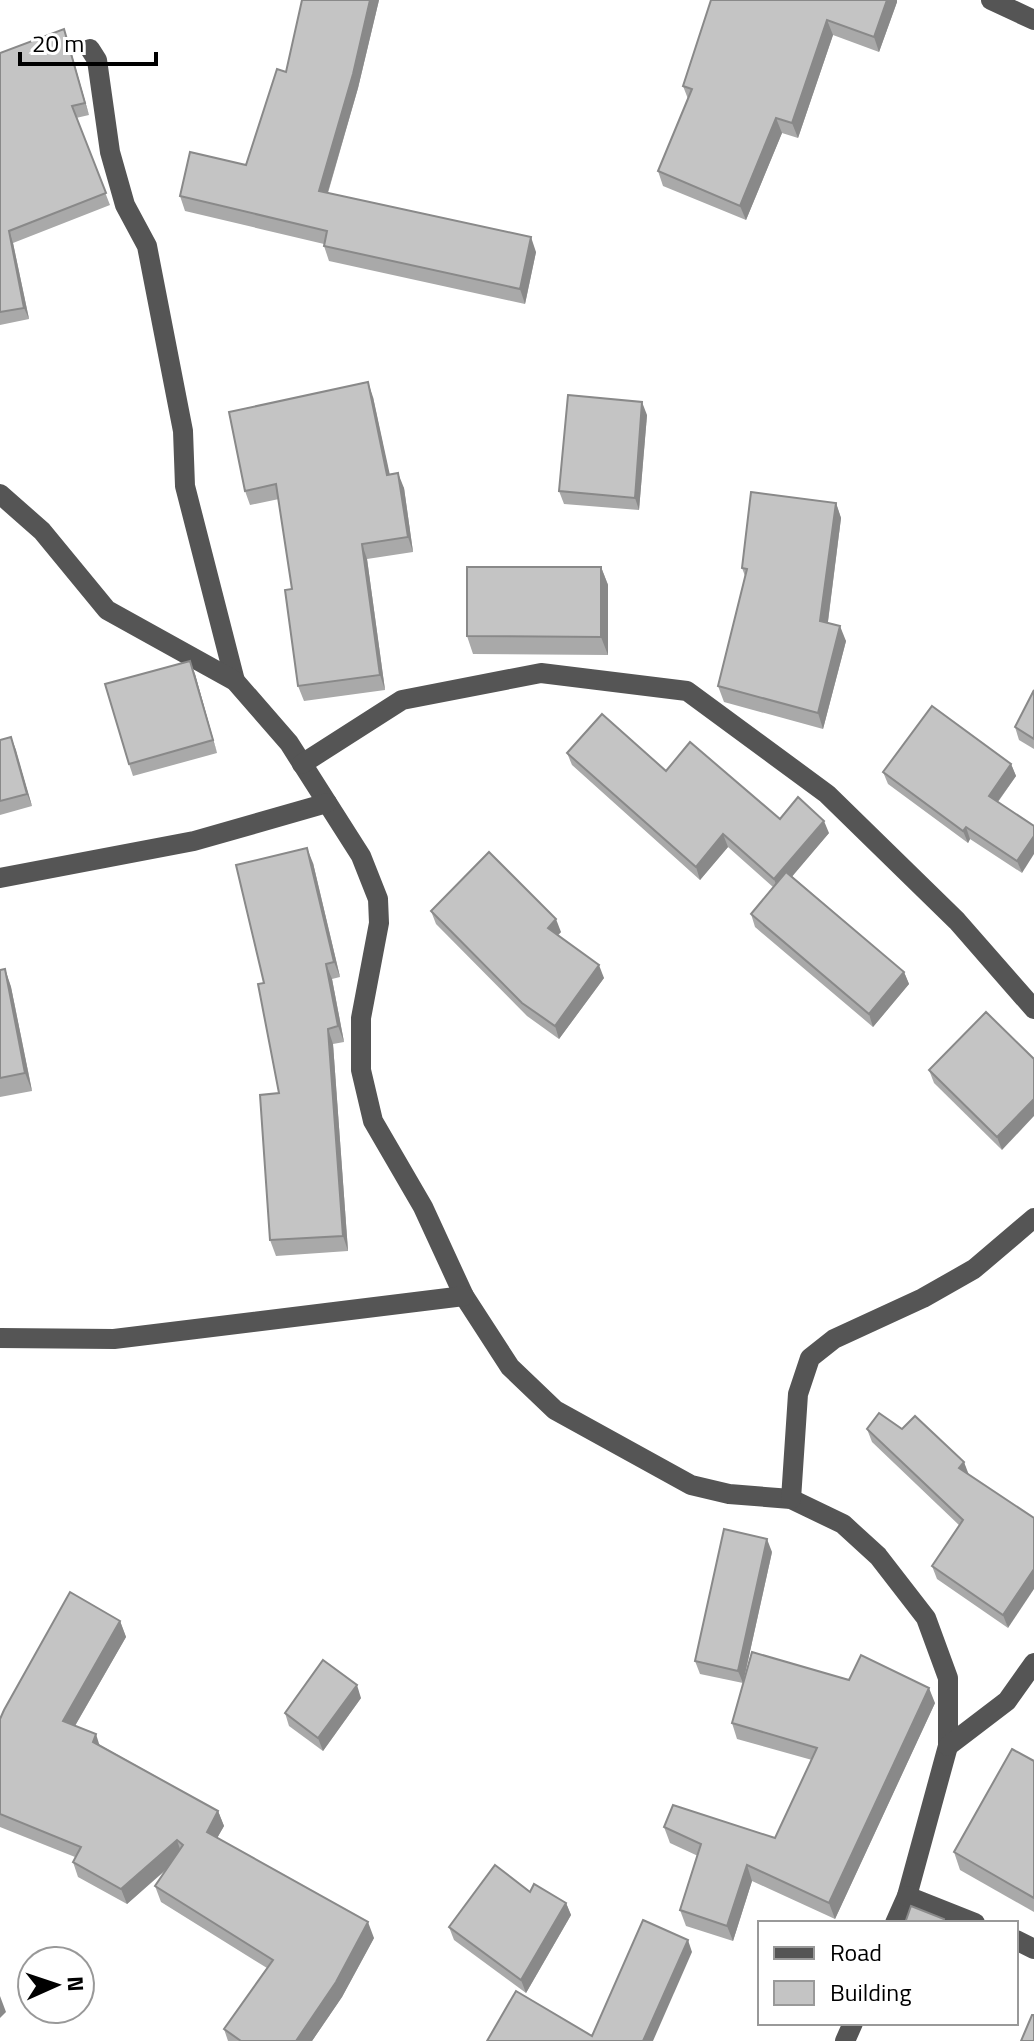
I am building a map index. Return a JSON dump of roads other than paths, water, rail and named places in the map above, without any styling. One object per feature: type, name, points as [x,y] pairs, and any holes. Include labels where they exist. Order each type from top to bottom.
[{"type":"street","points":[[991,0],[1034,20]]},
{"type":"street","points":[[90,49],[97,60],[110,152],[125,205],[147,246],[183,431],[185,486],[235,681]]},
{"type":"street","points":[[0,494],[42,531],[107,610],[235,681],[289,743],[361,856],[378,899],[379,923],[361,1018],[361,1070],[373,1121],[423,1207],[464,1296],[510,1367],[555,1410],[691,1485],[729,1494],[791,1499],[843,1524],[878,1556],[926,1618],[948,1678],[948,1746],[907,1896],[896,1921]]},
{"type":"street","points":[[302,764],[402,700],[541,673],[687,691],[827,794],[957,921],[1034,1009]]},
{"type":"street","points":[[0,878],[194,841],[327,803]]},
{"type":"street","points":[[791,1499],[798,1394],[810,1358],[834,1339],[923,1298],[974,1269],[1034,1218]]},
{"type":"street","points":[[0,1338],[114,1339],[464,1296]]},
{"type":"street","points":[[948,1746],[1007,1701],[1034,1663]]},
{"type":"street","points":[[907,1896],[970,1921]]}]
